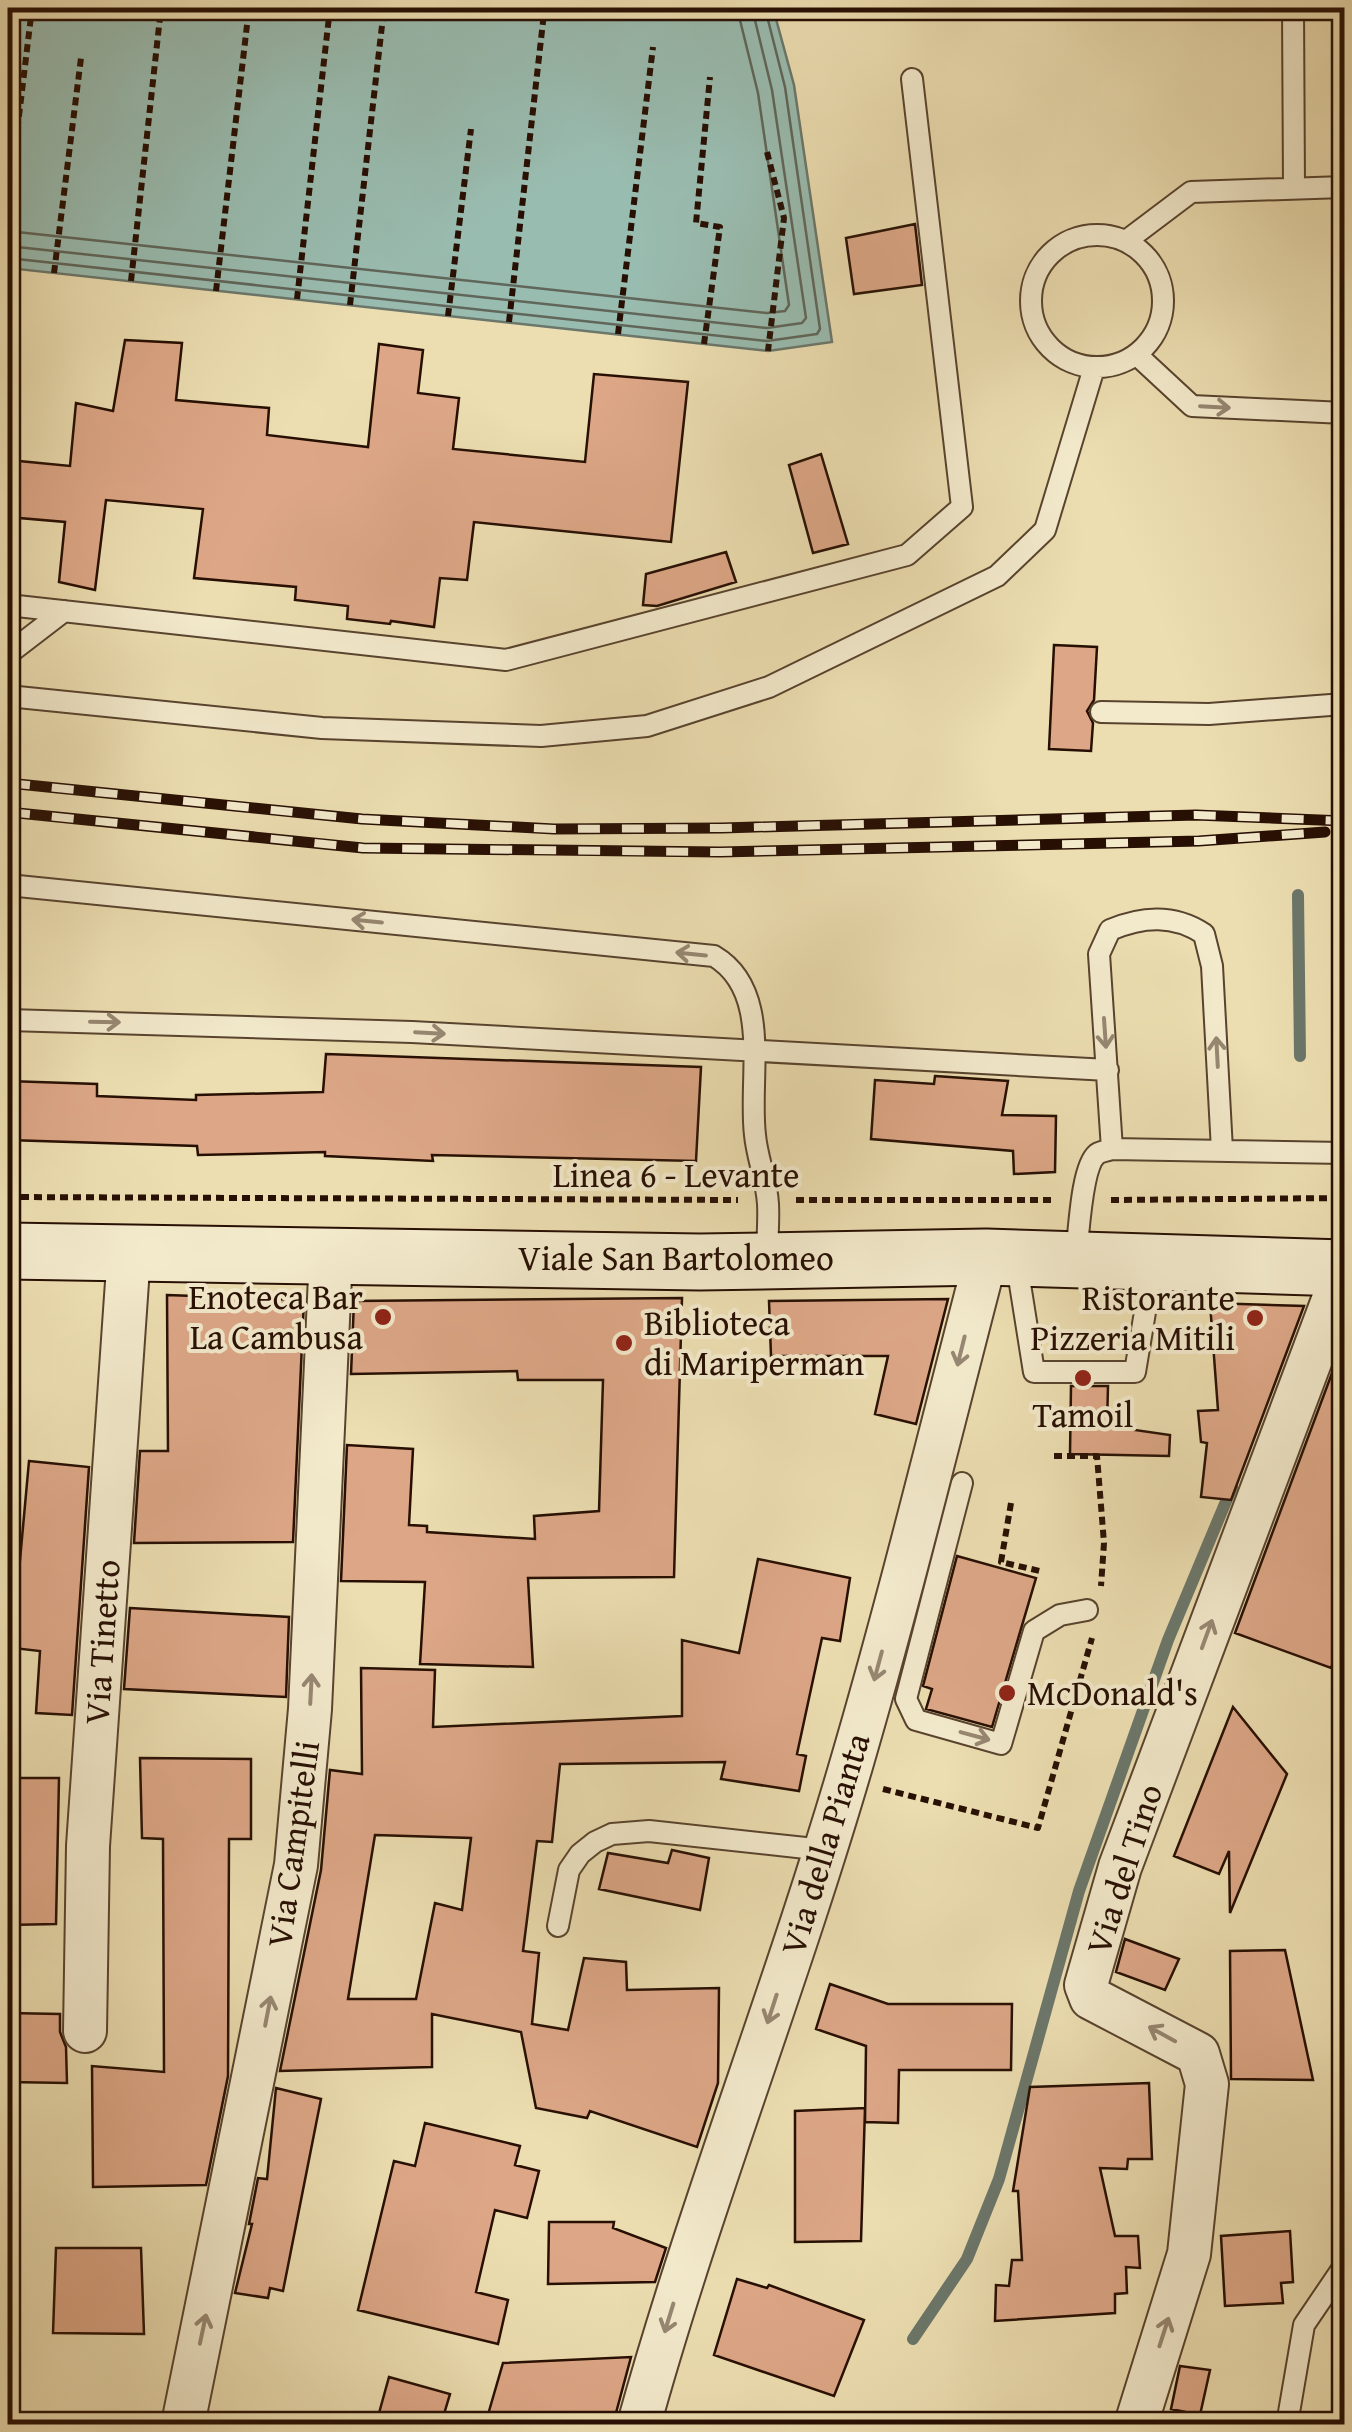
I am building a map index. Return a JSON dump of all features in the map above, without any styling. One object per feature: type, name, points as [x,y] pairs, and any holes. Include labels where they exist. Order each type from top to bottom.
[{"type":"main road","name":"Viale San Bartolomeo","points":[[8,1251],[700,1262],[1001,1257],[1344,1270]]},
{"type":"street","name":"Via Tinetto","points":[[84,2031],[88,1846],[129,1253]]},
{"type":"street","name":"Via Campitelli","points":[[183,2424],[296,1865],[310,1710],[331,1255]]},
{"type":"street","name":"Via della Pianta","points":[[639,2424],[696,2231],[852,1763],[1001,1257]]},
{"type":"street","name":"Via del Tino","points":[[1136,2424],[1190,2254],[1207,2084],[1198,2054],[1091,1998],[1086,1985],[1120,1867],[1344,1270]]},
{"type":"lane","points":[[1293,8],[1294,188]]},
{"type":"lane","points":[[8,605],[506,660],[907,555],[962,507],[912,79]]},
{"type":"lane","points":[[1126,241],[1191,192],[1344,187]]},
{"type":"lane","points":[[1085,235],[1106,235],[1126,241],[1145,254],[1158,272],[1164,294],[1162,318],[1153,338],[1137,355],[1116,365],[1094,368],[1071,363],[1052,350],[1039,334],[1031,314],[1036,273],[1048,255],[1065,242],[1085,235]]},
{"type":"lane","points":[[1137,355],[1192,406],[1344,413]]},
{"type":"lane","points":[[8,696],[322,728],[540,736],[647,726],[770,687],[998,576],[1045,530],[1094,368]]},
{"type":"lane","points":[[8,654],[64,611]]},
{"type":"lane","points":[[1101,712],[1209,714],[1344,704]]},
{"type":"lane","points":[[8,885],[714,956],[730,966],[754,1024],[754,1134],[768,1200],[767,1260]]},
{"type":"lane","points":[[1112,1149],[1099,954],[1110,930],[1134,920],[1184,921],[1204,934],[1212,966],[1222,1150]]},
{"type":"lane","points":[[8,1020],[412,1032],[1108,1070]]},
{"type":"lane","points":[[1076,1261],[1082,1200],[1091,1162],[1098,1153],[1112,1149],[1344,1153]]},
{"type":"lane","points":[[1001,1257],[1034,1372],[1135,1372],[1154,1263]]},
{"type":"lane","points":[[962,1483],[906,1699],[916,1720],[1001,1744],[1034,1632],[1060,1615],[1088,1610]]},
{"type":"lane","points":[[558,1926],[569,1870],[580,1854],[612,1834],[649,1831],[824,1850]]},
{"type":"lane","points":[[1287,2424],[1304,2325],[1344,2266]]},
{"type":"path","points":[[8,207],[32,8]]},
{"type":"path","points":[[132,281],[161,8]]},
{"type":"path","points":[[216,291],[249,8]]},
{"type":"path","points":[[297,300],[330,8]]},
{"type":"path","points":[[350,305],[384,8]]},
{"type":"path","points":[[510,322],[544,13]]},
{"type":"path","points":[[618,334],[653,47]]},
{"type":"path","points":[[54,272],[80,58]]},
{"type":"path","points":[[704,344],[720,227],[696,223],[710,77]]},
{"type":"path","points":[[448,316],[470,129]]},
{"type":"path","points":[[767,152],[784,218],[768,351]]},
{"type":"path","name":"Linea 6 - Levante","points":[[8,1198],[1344,1198]]},
{"type":"path","points":[[1011,1502],[999,1565],[1040,1571]]},
{"type":"water","points":[[8,8],[773,8],[794,85],[832,342],[768,351],[8,268]]},
{"type":"building","points":[[915,224],[922,285],[854,294],[846,238]]},
{"type":"building","points":[[125,340],[182,343],[176,400],[269,408],[267,435],[368,447],[379,344],[423,350],[418,393],[459,398],[453,449],[585,462],[594,374],[688,382],[671,542],[474,522],[467,580],[440,578],[434,627],[391,621],[390,624],[347,619],[348,606],[295,600],[296,587],[194,578],[203,509],[106,500],[95,590],[59,582],[65,522],[8,517],[8,460],[70,466],[76,403],[113,411]]},
{"type":"building","points":[[821,454],[848,544],[813,553],[789,465]]},
{"type":"building","points":[[726,552],[736,582],[657,606],[643,605],[646,574]]},
{"type":"building","points":[[1054,645],[1097,647],[1094,700],[1087,711],[1093,723],[1091,751],[1049,749]]},
{"type":"building","points":[[326,1054],[701,1067],[696,1161],[432,1155],[433,1161],[325,1156],[325,1152],[198,1155],[197,1146],[8,1140],[8,1081],[97,1084],[97,1096],[196,1100],[196,1095],[323,1092]]},
{"type":"building","points":[[935,1076],[1008,1081],[1002,1115],[1056,1116],[1055,1172],[1014,1174],[1013,1151],[871,1139],[875,1080],[934,1084]]},
{"type":"building","points":[[167,1295],[304,1300],[293,1542],[134,1543],[140,1451],[168,1451]]},
{"type":"building","points":[[682,1298],[674,1577],[528,1578],[533,1667],[420,1664],[425,1582],[341,1581],[347,1445],[413,1449],[409,1525],[427,1526],[427,1532],[535,1539],[534,1516],[599,1511],[603,1380],[518,1380],[517,1371],[351,1374],[354,1301]]},
{"type":"building","points":[[948,1299],[916,1424],[875,1414],[888,1356],[771,1356],[769,1301]]},
{"type":"building","points":[[1210,1303],[1304,1306],[1231,1500],[1201,1497],[1207,1443],[1201,1442],[1198,1411],[1218,1410]]},
{"type":"building","points":[[1344,1341],[1344,1635],[1331,1668],[1235,1633]]},
{"type":"building","points":[[1071,1386],[1108,1386],[1107,1426],[1170,1435],[1169,1456],[1070,1454]]},
{"type":"building","points":[[29,1461],[89,1467],[72,1715],[36,1713],[40,1651],[13,1648],[14,1570],[19,1571]]},
{"type":"building","points":[[957,1556],[1036,1578],[992,1727],[926,1709],[932,1689],[923,1686]]},
{"type":"building","points":[[758,1559],[850,1578],[840,1641],[822,1638],[797,1754],[806,1756],[799,1791],[721,1779],[725,1762],[560,1764],[552,1842],[537,1841],[523,1951],[539,1953],[532,2024],[568,2030],[584,1958],[626,1962],[627,1990],[719,1988],[718,2083],[697,2147],[590,2111],[587,2118],[536,2108],[521,2032],[432,2014],[432,2067],[280,2071],[321,1870],[330,1770],[362,1774],[361,1668],[435,1670],[433,1727],[682,1716],[682,1640],[739,1653]],"holes":[[[375,1835],[471,1838],[462,1910],[435,1903],[416,1999],[348,1999]]]},
{"type":"building","points":[[130,1608],[289,1617],[286,1697],[124,1689]]},
{"type":"building","points":[[1233,1707],[1287,1774],[1230,1913],[1229,1851],[1219,1874],[1174,1856]]},
{"type":"building","points":[[140,1758],[251,1759],[251,1839],[229,1839],[228,2076],[206,2185],[93,2187],[92,2066],[164,2072],[163,1839],[142,1838]]},
{"type":"building","points":[[8,1778],[59,1778],[56,1924],[8,1925]]},
{"type":"building","points":[[672,1850],[709,1858],[700,1910],[599,1889],[608,1853],[668,1863]]},
{"type":"building","points":[[1125,1939],[1179,1959],[1165,1990],[1116,1972]]},
{"type":"building","points":[[1285,1950],[1313,2080],[1231,2079],[1230,1951]]},
{"type":"building","points":[[830,1984],[888,2004],[1012,2004],[1011,2070],[899,2070],[898,2123],[865,2122],[866,2046],[816,2029]]},
{"type":"building","points":[[8,2013],[60,2014],[67,2083],[8,2082]]},
{"type":"building","points":[[1149,2083],[1152,2159],[1128,2159],[1127,2169],[1100,2168],[1115,2236],[1138,2236],[1140,2268],[1126,2267],[1127,2293],[1115,2294],[1115,2313],[995,2321],[996,2285],[1009,2286],[1012,2260],[1022,2260],[1018,2191],[1013,2191],[1030,2087]]},
{"type":"building","points":[[276,2088],[321,2099],[283,2291],[270,2288],[268,2298],[235,2293],[252,2224],[258,2178],[267,2179]]},
{"type":"building","points":[[865,2108],[861,2241],[795,2242],[795,2111]]},
{"type":"building","points":[[425,2123],[520,2146],[515,2165],[539,2171],[527,2218],[495,2210],[476,2292],[508,2300],[498,2344],[358,2310],[394,2161],[415,2166]]},
{"type":"building","points":[[549,2222],[614,2222],[613,2228],[666,2248],[655,2282],[548,2284]]},
{"type":"building","points":[[1290,2231],[1293,2282],[1281,2283],[1283,2303],[1225,2306],[1221,2236]]},
{"type":"building","points":[[56,2248],[141,2248],[144,2334],[53,2333]]},
{"type":"building","points":[[737,2279],[767,2288],[769,2285],[864,2320],[834,2396],[714,2355]]},
{"type":"building","points":[[631,2357],[613,2424],[510,2424],[487,2418],[503,2363]]},
{"type":"building","points":[[1180,2366],[1210,2370],[1200,2415],[1171,2409]]},
{"type":"building","points":[[389,2377],[450,2394],[441,2424],[376,2424]]},
{"type":"waterway","points":[[1298,895],[1300,1056]]},
{"type":"waterway","points":[[913,2339],[967,2259],[999,2179],[1079,1891],[1168,1640],[1232,1487]]},
{"type":"railway","points":[[8,783],[362,819],[554,829],[1196,815],[1344,821]]},
{"type":"railway","points":[[8,812],[363,848],[720,852],[1199,841],[1325,832]]},
{"type":"place","name":"Enoteca Bar La Cambusa","points":[[383,1317]]},
{"type":"place","name":"Ristorante Pizzeria Mitili","points":[[1255,1318]]},
{"type":"place","name":"Biblioteca di Mariperman","points":[[624,1343]]},
{"type":"place","name":"Tamoil","points":[[1083,1378]]},
{"type":"place","name":"McDonald's","points":[[1007,1693]]}]
